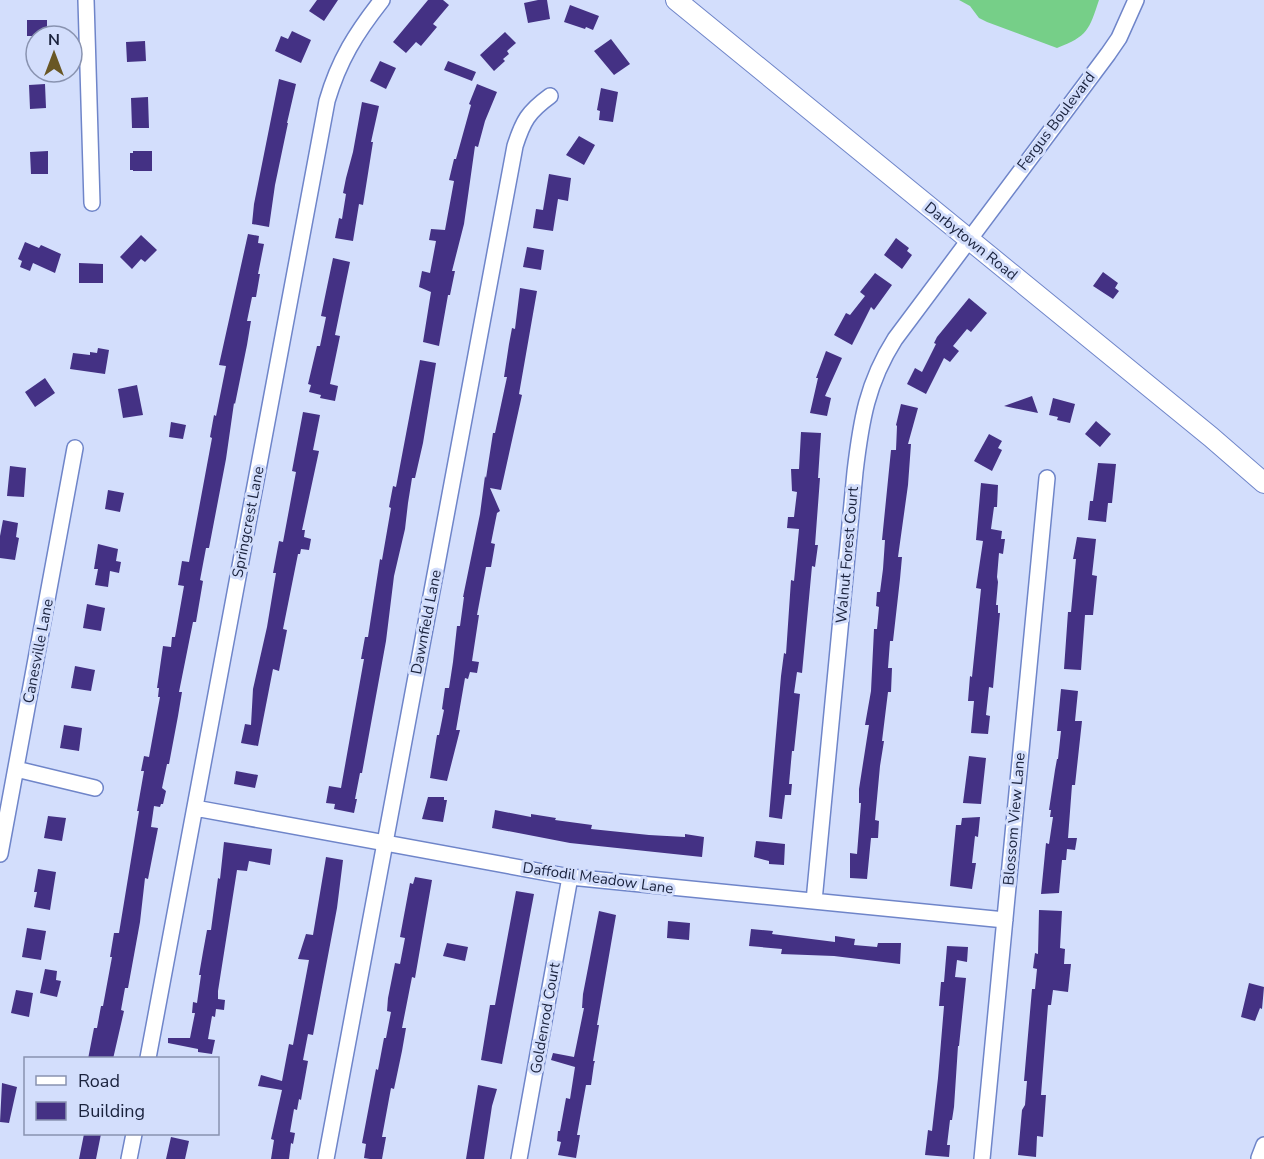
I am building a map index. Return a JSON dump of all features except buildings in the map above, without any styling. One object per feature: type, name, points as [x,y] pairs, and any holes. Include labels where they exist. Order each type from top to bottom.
[{"type":"main road","name":"Darbytown Road","points":[[676,0],[1211,437],[1264,483]]},
{"type":"street","points":[[86,0],[92,203]]},
{"type":"street","name":"Springcrest Lane","points":[[148,1057],[327,101],[345,52],[382,0]]},
{"type":"street","name":"Fergus Boulevard","points":[[968,239],[1108,54],[1119,38],[1136,0]]},
{"type":"street","name":"Dawnfield Lane","points":[[326,1159],[515,146],[525,118],[550,96]]},
{"type":"street","name":"Walnut Forest Court","points":[[814,901],[860,423],[873,381],[885,354],[968,239]]},
{"type":"street","name":"Canesville Lane","points":[[0,854],[75,448]]},
{"type":"street","name":"Blossom View Lane","points":[[982,1159],[1047,478]]},
{"type":"street","points":[[16,769],[95,788]]},
{"type":"street","name":"Daffodil Meadow Lane","points":[[195,808],[570,877],[1005,920]]},
{"type":"street","name":"Goldenrod Court","points":[[519,1159],[570,877]]},
{"type":"street","points":[[129,1159],[134,1135]]},
{"type":"shaded area","points":[[959,0],[1099,0],[1086,31],[1075,40],[1057,48],[987,22],[979,18],[970,6]]}]
